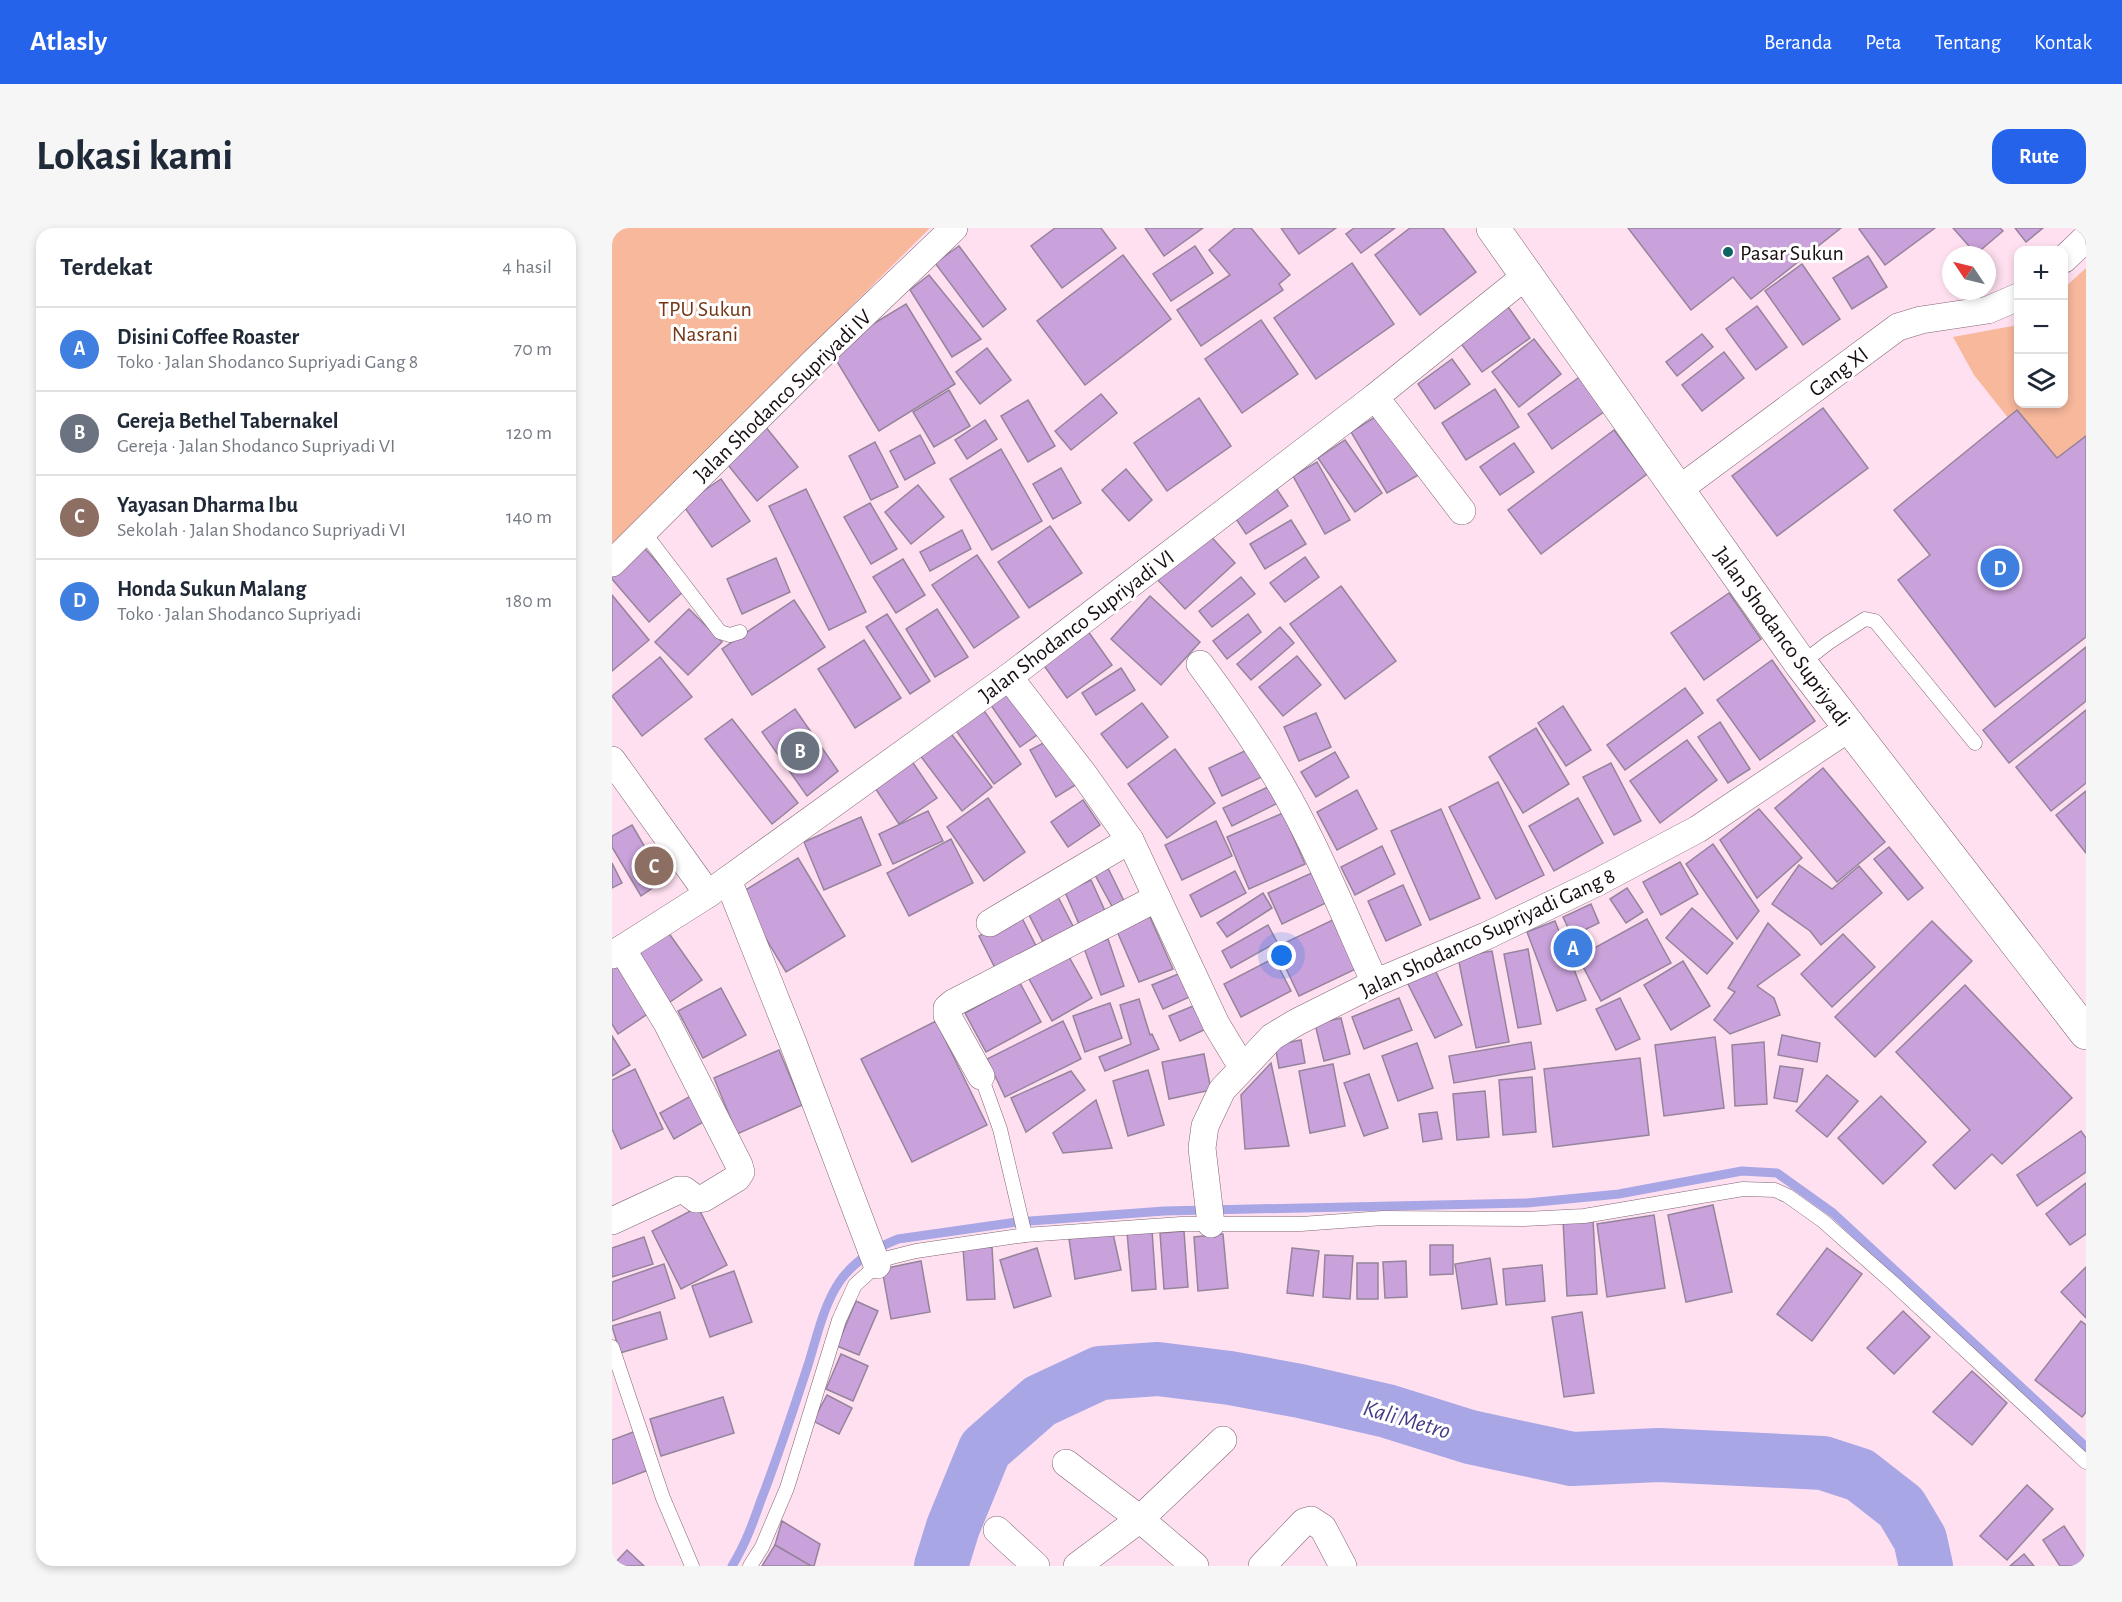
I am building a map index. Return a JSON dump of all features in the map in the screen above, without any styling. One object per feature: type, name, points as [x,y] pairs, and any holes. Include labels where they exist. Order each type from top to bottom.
[{"type":"main road","name":"Jalan Shodanco Supriyadi","points":[[1493,228],[1801,664],[2086,1033]]},
{"type":"street","name":"Jalan Shodanco Supriyadi IV","points":[[612,563],[817,359],[954,228]]},
{"type":"street","points":[[2068,255],[2086,238]]},
{"type":"street","name":"Jalan Shodanco Supriyadi VI","points":[[617,952],[718,887],[1009,677],[1376,397],[1527,275]]},
{"type":"street","name":"Gang XI","points":[[1678,490],[1898,327],[1921,320],[1988,310],[2014,299]]},
{"type":"street","points":[[1376,397],[1462,511]]},
{"type":"street","points":[[1200,664],[1241,720],[1289,799],[1376,983]]},
{"type":"street","points":[[1009,677],[1085,776],[1130,840],[1216,1024],[1242,1067]]},
{"type":"street","name":"Jalan Shodanco Supriyadi Gang 8","points":[[1211,1220],[1202,1148],[1205,1126],[1222,1090],[1272,1037],[1376,983],[1486,936],[1598,882],[1698,829],[1849,728]]},
{"type":"street","points":[[612,760],[718,887],[876,1261]]},
{"type":"street","points":[[990,923],[1130,840]]},
{"type":"street","points":[[981,1076],[946,1015],[947,1008],[1157,898]]},
{"type":"street","points":[[612,1221],[679,1190],[684,1190],[696,1199],[704,1198],[737,1178],[741,1173],[667,1023],[617,952]]},
{"type":"street","points":[[1077,1566],[1140,1518],[1223,1440]]},
{"type":"street","points":[[1066,1463],[1140,1518],[1195,1566]]},
{"type":"street","points":[[1262,1566],[1304,1522],[1311,1520],[1323,1528],[1343,1566]]},
{"type":"street","points":[[997,1530],[1036,1566]]},
{"type":"lane","points":[[643,531],[720,632],[730,635],[740,632]]},
{"type":"lane","points":[[1801,664],[1865,619],[1875,621],[1975,743]]},
{"type":"lane","points":[[981,1076],[1000,1129],[1025,1233]]},
{"type":"lane","points":[[750,1566],[762,1547],[787,1488],[845,1303],[855,1285],[876,1261],[916,1251],[1025,1233],[1181,1224],[1211,1220],[1301,1224],[1383,1218],[1524,1219],[1584,1216],[1743,1189],[1775,1190],[1823,1221],[2086,1462]]},
{"type":"lane","points":[[612,1347],[663,1498],[692,1566]]},
{"type":"green space","name":"TPU Sukun Nasrani","points":[[612,228],[930,228],[612,545]]},
{"type":"green space","points":[[2086,268],[2086,456],[2044,463],[1974,375],[1953,337],[2014,326],[2014,408],[2068,408],[2068,284]]},
{"type":"building","points":[[1055,228],[1101,228],[1116,248],[1062,288],[1031,246]]},
{"type":"building","points":[[1145,228],[1203,228],[1164,256]]},
{"type":"building","points":[[1235,228],[1251,228],[1290,275],[1279,284],[1283,290],[1201,346],[1177,310],[1230,275],[1209,250]]},
{"type":"building","points":[[1281,228],[1336,228],[1299,254]]},
{"type":"building","points":[[1354,228],[1395,228],[1361,253],[1346,234]]},
{"type":"building","points":[[1410,228],[1443,228],[1476,272],[1420,315],[1375,255]]},
{"type":"building","name":"Pasar Sukun","points":[[1628,228],[1841,228],[1751,299],[1733,277],[1691,310]]},
{"type":"building","points":[[1935,228],[1885,265],[1859,229]]},
{"type":"building","points":[[1953,228],[2000,228],[2003,231],[1985,246],[1969,246]]},
{"type":"building","points":[[2015,228],[2043,228],[2026,242]]},
{"type":"building","points":[[959,246],[1006,309],[983,327],[935,263]]},
{"type":"building","points":[[1195,246],[1213,273],[1171,301],[1153,274]]},
{"type":"building","points":[[1123,255],[1171,319],[1085,385],[1037,321]]},
{"type":"building","points":[[1868,256],[1887,287],[1852,309],[1833,278]]},
{"type":"building","points":[[1352,263],[1394,324],[1316,379],[1274,318]]},
{"type":"building","points":[[1802,264],[1840,319],[1803,345],[1765,291]]},
{"type":"building","points":[[929,275],[981,339],[952,357],[910,290]]},
{"type":"building","points":[[906,304],[955,384],[879,431],[830,350]]},
{"type":"building","points":[[1506,304],[1530,338],[1482,372],[1457,338]]},
{"type":"building","points":[[1757,306],[1787,347],[1756,370],[1726,329]]},
{"type":"building","points":[[1261,320],[1298,374],[1242,413],[1205,359]]},
{"type":"building","points":[[1702,334],[1713,347],[1677,376],[1666,362]]},
{"type":"building","points":[[1534,339],[1561,374],[1519,407],[1492,372]]},
{"type":"building","points":[[987,348],[1011,380],[980,404],[956,372]]},
{"type":"building","points":[[1724,352],[1744,378],[1702,411],[1682,385]]},
{"type":"building","points":[[1452,359],[1470,384],[1435,409],[1418,384]]},
{"type":"building","points":[[1581,376],[1605,411],[1552,449],[1528,414]]},
{"type":"building","points":[[1495,389],[1519,427],[1466,460],[1442,423]]},
{"type":"building","points":[[949,390],[970,426],[934,447],[913,412]]},
{"type":"building","points":[[1101,394],[1117,413],[1071,450],[1055,431]]},
{"type":"building","points":[[1199,398],[1231,446],[1167,491],[1134,443]]},
{"type":"building","points":[[1028,400],[1055,446],[1028,462],[1001,416]]},
{"type":"building","points":[[1823,408],[1868,468],[1777,536],[1732,476]]},
{"type":"building","points":[[2017,410],[2057,458],[2086,436],[2086,637],[1995,707],[1898,580],[1930,555],[1894,510]]},
{"type":"building","points":[[1383,412],[1420,474],[1387,493],[1351,432]]},
{"type":"building","points":[[985,420],[997,439],[967,459],[955,440]]},
{"type":"building","points":[[765,426],[798,467],[757,501],[724,460]]},
{"type":"building","points":[[1614,430],[1647,474],[1541,554],[1508,510]]},
{"type":"building","points":[[920,435],[935,463],[905,480],[890,451]]},
{"type":"building","points":[[1345,440],[1382,493],[1355,512],[1318,458]]},
{"type":"building","points":[[875,442],[898,487],[871,500],[849,456]]},
{"type":"building","points":[[1514,443],[1534,472],[1500,495],[1480,467]]},
{"type":"building","points":[[1001,449],[1042,521],[992,550],[950,479]]},
{"type":"building","points":[[1317,462],[1350,520],[1325,534],[1293,476]]},
{"type":"building","points":[[1061,468],[1081,503],[1053,519],[1033,484]]},
{"type":"building","points":[[1126,469],[1152,500],[1129,521],[1102,490]]},
{"type":"building","points":[[721,479],[750,521],[712,547],[683,505]]},
{"type":"building","points":[[918,485],[944,517],[911,544],[885,512]]},
{"type":"building","points":[[1274,485],[1288,506],[1246,534],[1232,513]]},
{"type":"building","points":[[806,489],[866,612],[829,630],[769,506]]},
{"type":"building","points":[[870,503],[897,549],[871,564],[844,517]]},
{"type":"building","points":[[1291,520],[1306,544],[1265,569],[1250,544]]},
{"type":"building","points":[[1050,526],[1082,573],[1029,608],[998,562]]},
{"type":"building","points":[[962,530],[971,549],[930,571],[920,552]]},
{"type":"building","points":[[1207,532],[1235,563],[1185,609],[1157,579]]},
{"type":"building","points":[[640,543],[683,592],[649,622],[612,579],[612,567]]},
{"type":"building","points":[[977,555],[1019,617],[974,648],[932,585]]},
{"type":"building","points":[[1305,557],[1319,577],[1285,602],[1270,583]]},
{"type":"building","points":[[776,558],[790,592],[742,614],[727,579]]},
{"type":"building","points":[[903,559],[925,595],[896,613],[873,577]]},
{"type":"building","points":[[1241,577],[1255,594],[1212,627],[1199,611]]},
{"type":"building","points":[[1341,586],[1396,661],[1345,699],[1290,624]]},
{"type":"building","points":[[1729,593],[1761,639],[1704,680],[1671,633]]},
{"type":"building","points":[[612,595],[649,640],[612,671]]},
{"type":"building","points":[[1150,596],[1200,642],[1161,685],[1111,639]]},
{"type":"building","points":[[794,600],[825,647],[752,695],[722,649]]},
{"type":"building","points":[[689,609],[722,642],[688,675],[655,642]]},
{"type":"building","points":[[937,609],[968,657],[935,677],[906,629]]},
{"type":"building","points":[[887,614],[930,681],[910,694],[866,627]]},
{"type":"building","points":[[1248,614],[1261,632],[1227,659],[1213,641]]},
{"type":"building","points":[[1085,627],[1112,665],[1067,698],[1040,660]]},
{"type":"building","points":[[1280,627],[1294,643],[1251,680],[1237,664]]},
{"type":"building","points":[[864,640],[901,698],[855,728],[818,669]]},
{"type":"building","points":[[2086,647],[2086,701],[2009,763],[1983,730]]},
{"type":"building","points":[[1297,656],[1321,685],[1283,716],[1259,687]]},
{"type":"building","points":[[660,657],[692,697],[642,736],[612,696]]},
{"type":"building","points":[[1772,660],[1815,721],[1760,760],[1717,700]]},
{"type":"building","points":[[1121,668],[1135,690],[1096,715],[1082,693]]},
{"type":"building","points":[[1010,685],[1044,730],[1020,747],[988,701]]},
{"type":"building","points":[[1685,688],[1703,713],[1625,770],[1607,745]]},
{"type":"building","points":[[1142,703],[1168,737],[1127,768],[1101,734]]},
{"type":"building","points":[[980,705],[1021,764],[994,784],[952,725]]},
{"type":"building","points":[[1563,706],[1591,750],[1566,766],[1538,723]]},
{"type":"building","points":[[795,709],[838,771],[807,796],[762,732]]},
{"type":"building","points":[[2086,710],[2086,783],[2051,811],[2016,767]]},
{"type":"building","points":[[1316,713],[1331,747],[1299,761],[1284,727]]},
{"type":"building","points":[[732,719],[798,803],[772,824],[705,739]]},
{"type":"building","points":[[1720,722],[1750,769],[1728,783],[1698,737]]},
{"type":"building","points":[[946,727],[992,787],[962,811],[916,750]]},
{"type":"building","points":[[1536,728],[1569,784],[1523,813],[1489,757]]},
{"type":"building","points":[[1051,739],[1077,784],[1056,797],[1030,750]]},
{"type":"building","points":[[1687,740],[1717,780],[1660,823],[1630,781]]},
{"type":"building","points":[[1253,747],[1266,775],[1222,796],[1209,768]]},
{"type":"building","points":[[1175,749],[1215,803],[1167,838],[1128,784]]},
{"type":"building","points":[[1335,752],[1349,777],[1316,797],[1301,772]]},
{"type":"building","points":[[909,757],[937,798],[899,824],[871,782]]},
{"type":"building","points":[[1611,763],[1641,821],[1614,835],[1583,777]]},
{"type":"building","points":[[1823,768],[1885,842],[1837,882],[1775,808]]},
{"type":"building","points":[[1498,782],[1544,875],[1496,899],[1449,807]]},
{"type":"building","points":[[1270,786],[1278,803],[1232,826],[1223,808]]},
{"type":"building","points":[[1357,790],[1377,829],[1337,850],[1317,812]]},
{"type":"building","points":[[2086,791],[2086,853],[2056,815]]},
{"type":"building","points":[[988,798],[1025,852],[984,881],[947,827]]},
{"type":"building","points":[[1578,798],[1603,843],[1554,871],[1529,826]]},
{"type":"building","points":[[1083,800],[1100,825],[1068,847],[1051,822]]},
{"type":"building","points":[[1441,809],[1480,898],[1430,920],[1391,831]]},
{"type":"building","points":[[1759,809],[1802,858],[1757,898],[1720,840]]},
{"type":"building","points":[[928,811],[943,841],[893,864],[879,834]]},
{"type":"building","points":[[1283,813],[1305,864],[1249,889],[1227,837]]},
{"type":"building","points":[[861,817],[881,865],[824,890],[804,842]]},
{"type":"building","points":[[1216,821],[1232,856],[1182,880],[1165,845]]},
{"type":"building","points":[[632,825],[664,880],[641,896],[612,847],[612,836]]},
{"type":"building","points":[[951,839],[973,883],[909,916],[887,873]]},
{"type":"building","points":[[1713,844],[1759,911],[1737,939],[1686,864]]},
{"type":"building","points":[[1382,846],[1395,874],[1355,895],[1341,867]]},
{"type":"building","points":[[1889,847],[1923,888],[1908,900],[1874,859]]},
{"type":"building","points":[[798,858],[845,936],[786,972],[739,894]]},
{"type":"building","points":[[1680,862],[1698,894],[1661,915],[1643,882]]},
{"type":"building","points":[[612,863],[622,883],[612,888]]},
{"type":"building","points":[[1799,865],[1832,889],[1859,866],[1882,893],[1821,945],[1810,931],[1772,904]]},
{"type":"building","points":[[1108,868],[1125,903],[1114,910],[1095,875]]},
{"type":"building","points":[[1235,871],[1246,893],[1201,917],[1190,895]]},
{"type":"building","points":[[1316,871],[1330,901],[1282,924],[1268,893]]},
{"type":"building","points":[[1091,880],[1105,911],[1079,924],[1065,892]]},
{"type":"building","points":[[1403,885],[1421,925],[1386,941],[1368,901]]},
{"type":"building","points":[[1627,888],[1643,912],[1626,923],[1610,899]]},
{"type":"building","points":[[1263,893],[1272,908],[1227,937],[1217,923]]},
{"type":"building","points":[[1057,895],[1075,930],[1045,946],[1027,911]]},
{"type":"building","points":[[1591,904],[1599,923],[1572,936],[1563,917]]},
{"type":"building","points":[[1692,908],[1733,943],[1707,974],[1666,938]]},
{"type":"building","points":[[1020,914],[1037,948],[996,970],[979,936]]},
{"type":"building","points":[[1149,915],[1173,969],[1139,982],[1116,929]]},
{"type":"building","points":[[1337,918],[1360,967],[1299,996],[1276,947]]},
{"type":"building","points":[[1647,919],[1671,963],[1601,1001],[1578,957]]},
{"type":"building","points":[[1555,921],[1586,1000],[1557,1011],[1527,932]]},
{"type":"building","points":[[1932,921],[1972,961],[1875,1057],[1835,1017]]},
{"type":"building","points":[[1768,923],[1800,955],[1757,986],[1774,998],[1780,1015],[1730,1034],[1714,1020],[1735,992],[1728,988]]},
{"type":"building","points":[[1268,925],[1277,942],[1231,968],[1222,951]]},
{"type":"building","points":[[668,932],[702,980],[670,1002],[637,954]]},
{"type":"building","points":[[1843,934],[1875,967],[1832,1007],[1801,974]]},
{"type":"building","points":[[1108,939],[1124,986],[1101,995],[1084,948]]},
{"type":"building","points":[[1528,949],[1541,1024],[1518,1028],[1504,954]]},
{"type":"building","points":[[1492,951],[1509,1042],[1476,1048],[1458,957]]},
{"type":"building","points":[[1068,955],[1092,998],[1052,1021],[1028,977]]},
{"type":"building","points":[[1274,958],[1291,991],[1241,1017],[1224,984]]},
{"type":"building","points":[[1683,961],[1710,1006],[1671,1030],[1644,985]]},
{"type":"building","points":[[621,962],[652,1011],[618,1034],[612,1024],[612,968]]},
{"type":"building","points":[[1434,968],[1462,1025],[1435,1038],[1407,982]]},
{"type":"building","points":[[1183,972],[1194,995],[1163,1009],[1152,985]]},
{"type":"building","points":[[1020,983],[1041,1022],[986,1052],[965,1013]]},
{"type":"building","points":[[1965,985],[2072,1098],[2002,1164],[1992,1154],[1955,1189],[1933,1165],[1970,1130],[1896,1052]]},
{"type":"building","points":[[721,988],[746,1035],[703,1058],[678,1011]]},
{"type":"building","points":[[1399,998],[1412,1030],[1364,1049],[1352,1017]]},
{"type":"building","points":[[1620,998],[1640,1039],[1616,1050],[1596,1009]]},
{"type":"building","points":[[1139,999],[1150,1035],[1152,1034],[1159,1049],[1105,1071],[1099,1057],[1131,1044],[1120,1005]]},
{"type":"building","points":[[1110,1003],[1122,1038],[1085,1052],[1073,1016]]},
{"type":"building","points":[[1198,1004],[1208,1028],[1180,1041],[1169,1016]]},
{"type":"building","points":[[1341,1018],[1350,1054],[1324,1061],[1315,1024]]},
{"type":"building","points":[[936,1021],[987,1125],[912,1162],[861,1059]]},
{"type":"building","points":[[1063,1021],[1081,1059],[1005,1097],[987,1059]]},
{"type":"building","points":[[1782,1035],[1820,1043],[1817,1062],[1778,1055]]},
{"type":"building","points":[[612,1036],[630,1065],[612,1076]]},
{"type":"building","points":[[1715,1037],[1724,1108],[1664,1116],[1655,1045]]},
{"type":"building","points":[[1301,1040],[1305,1063],[1279,1068],[1275,1045]]},
{"type":"building","points":[[1531,1042],[1535,1069],[1454,1083],[1449,1056]]},
{"type":"building","points":[[1764,1042],[1767,1104],[1735,1106],[1732,1045]]},
{"type":"building","points":[[1417,1043],[1433,1088],[1398,1101],[1382,1056]]},
{"type":"building","points":[[779,1050],[802,1105],[737,1134],[714,1078]]},
{"type":"building","points":[[1204,1054],[1211,1090],[1169,1099],[1162,1062]]},
{"type":"building","points":[[1640,1058],[1649,1135],[1553,1147],[1544,1069]]},
{"type":"building","points":[[1271,1063],[1289,1146],[1245,1149],[1241,1095]]},
{"type":"building","points":[[1333,1064],[1345,1126],[1310,1133],[1299,1071]]},
{"type":"building","points":[[1780,1066],[1803,1069],[1797,1102],[1774,1098]]},
{"type":"building","points":[[635,1069],[663,1129],[621,1149],[612,1129],[612,1080]]},
{"type":"building","points":[[1148,1070],[1164,1125],[1128,1136],[1113,1081]]},
{"type":"building","points":[[1071,1071],[1085,1090],[1026,1132],[1011,1098]]},
{"type":"building","points":[[1369,1074],[1388,1128],[1364,1136],[1344,1083]]},
{"type":"building","points":[[1827,1075],[1858,1101],[1827,1137],[1796,1111]]},
{"type":"building","points":[[1532,1077],[1536,1132],[1503,1135],[1499,1080]]},
{"type":"building","points":[[1485,1091],[1489,1137],[1457,1140],[1453,1094]]},
{"type":"building","points":[[698,1092],[712,1117],[674,1139],[660,1113]]},
{"type":"building","points":[[1881,1096],[1926,1142],[1883,1184],[1838,1138]]},
{"type":"building","points":[[1096,1100],[1112,1148],[1063,1153],[1053,1133]]},
{"type":"building","points":[[1437,1112],[1442,1139],[1423,1142],[1419,1114]]},
{"type":"building","points":[[2081,1131],[2086,1138],[2086,1172],[2037,1206],[2017,1175]]},
{"type":"building","points":[[2086,1183],[2086,1234],[2070,1245],[2046,1214]]},
{"type":"building","points":[[1713,1205],[1732,1292],[1686,1302],[1668,1215]]},
{"type":"building","points":[[698,1207],[727,1265],[681,1289],[652,1231]]},
{"type":"building","points":[[1654,1215],[1665,1288],[1607,1297],[1597,1224]]},
{"type":"building","points":[[1593,1219],[1597,1294],[1567,1296],[1563,1220]]},
{"type":"building","points":[[1112,1229],[1121,1270],[1075,1279],[1069,1239]]},
{"type":"building","points":[[1152,1230],[1156,1289],[1132,1291],[1127,1232]]},
{"type":"building","points":[[1184,1231],[1188,1287],[1164,1289],[1160,1233]]},
{"type":"building","points":[[1223,1234],[1228,1288],[1198,1291],[1194,1237]]},
{"type":"building","points":[[644,1237],[653,1264],[612,1277],[612,1248]]},
{"type":"building","points":[[1430,1245],[1453,1245],[1453,1274],[1430,1275]]},
{"type":"building","points":[[992,1247],[995,1299],[967,1300],[963,1248]]},
{"type":"building","points":[[1037,1248],[1051,1296],[1014,1308],[1000,1260]]},
{"type":"building","points":[[1292,1248],[1319,1251],[1313,1296],[1287,1293]]},
{"type":"building","points":[[1827,1248],[1862,1274],[1812,1341],[1777,1314]]},
{"type":"building","points":[[1325,1255],[1353,1256],[1350,1299],[1323,1297]]},
{"type":"building","points":[[1490,1258],[1497,1304],[1462,1309],[1455,1264]]},
{"type":"building","points":[[921,1261],[930,1312],[891,1319],[882,1269]]},
{"type":"building","points":[[1406,1261],[1407,1297],[1385,1298],[1383,1262]]},
{"type":"building","points":[[1357,1263],[1378,1263],[1378,1299],[1357,1299]]},
{"type":"building","points":[[664,1264],[675,1298],[612,1321],[612,1282]]},
{"type":"building","points":[[1542,1265],[1545,1301],[1506,1305],[1503,1269]]},
{"type":"building","points":[[2086,1267],[2086,1318],[2061,1292]]},
{"type":"building","points":[[734,1271],[752,1322],[710,1337],[692,1286]]},
{"type":"building","points":[[856,1301],[878,1311],[859,1355],[837,1346]]},
{"type":"building","points":[[1903,1311],[1930,1337],[1894,1374],[1867,1348]]},
{"type":"building","points":[[660,1312],[667,1339],[620,1353],[612,1326]]},
{"type":"building","points":[[1582,1312],[1594,1393],[1564,1397],[1552,1317]]},
{"type":"building","points":[[2081,1321],[2086,1325],[2086,1412],[2082,1417],[2035,1380]]},
{"type":"building","points":[[841,1354],[868,1366],[853,1401],[826,1389]]},
{"type":"building","points":[[1972,1371],[2007,1403],[1972,1445],[1933,1412]]},
{"type":"building","points":[[827,1395],[852,1408],[839,1434],[813,1421]]},
{"type":"building","points":[[723,1397],[734,1433],[661,1456],[650,1419]]},
{"type":"building","points":[[636,1431],[651,1469],[612,1484],[612,1440]]},
{"type":"building","points":[[2027,1485],[2053,1509],[2007,1560],[1980,1536]]},
{"type":"building","points":[[782,1521],[820,1544],[814,1566],[775,1545]]},
{"type":"building","points":[[2064,1526],[2086,1559],[2086,1566],[2060,1566],[2043,1540]]},
{"type":"building","points":[[775,1545],[811,1566],[762,1566]]},
{"type":"building","points":[[627,1550],[644,1566],[612,1566]]},
{"type":"building","points":[[2024,1554],[2034,1566],[2010,1566]]},
{"type":"waterway","points":[[732,1566],[748,1534],[774,1466],[825,1310],[840,1281],[866,1256],[898,1239],[1017,1222],[1164,1211],[1527,1203],[1619,1194],[1742,1171],[1777,1173],[1833,1213],[2086,1447]]},
{"type":"waterway","name":"Kali Metro","points":[[941,1566],[953,1527],[985,1449],[1040,1401],[1100,1373],[1158,1369],[1230,1378],[1300,1391],[1387,1411],[1470,1437],[1572,1459],[1659,1455],[1823,1463],[1860,1475],[1901,1507],[1920,1539],[1926,1566]]},
{"type":"place","name":"Pasar Sukun","points":[[1728,252]]},
{"type":"place","name":"Honda Sukun Malang","points":[[2000,568]]},
{"type":"place","name":"Gereja Bethel Tabernakel","points":[[800,751]]},
{"type":"place","name":"Yayasan Dharma Ibu","points":[[654,866]]},
{"type":"place","name":"Disini Coffee Roaster","points":[[1573,948]]}]
